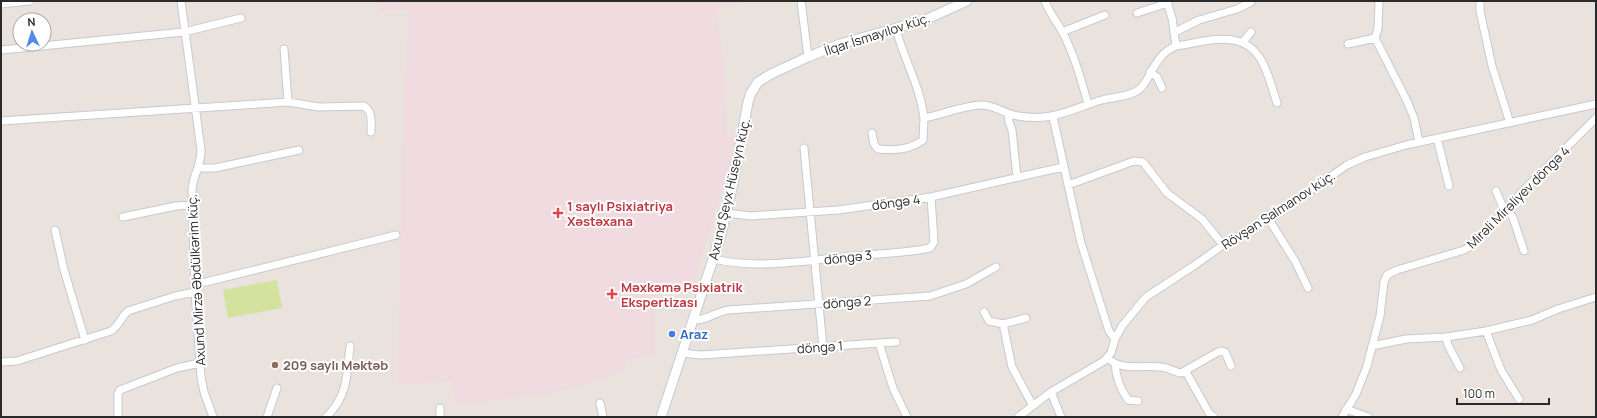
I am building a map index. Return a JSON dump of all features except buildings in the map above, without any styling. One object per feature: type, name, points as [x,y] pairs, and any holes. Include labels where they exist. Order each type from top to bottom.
[{"type":"main road","name":"İlqar İsmayılov küç.","points":[[808,57],[840,44],[896,29],[939,14],[967,1]]},
{"type":"main road","name":"Axund Şeyx Hüseyn küç.","points":[[661,417],[714,259],[726,214],[751,93],[754,86],[763,78],[808,57]]},
{"type":"street","points":[[1,4],[30,1]]},
{"type":"street","name":"Axund Mirzə Əbdülkərim küç.","points":[[181,1],[201,150],[199,168],[193,181],[192,205],[194,283],[200,363],[204,392],[213,417]]},
{"type":"street","points":[[801,1],[808,57]]},
{"type":"street","points":[[1045,1],[1049,11],[1062,32],[1074,59],[1088,104]]},
{"type":"street","points":[[1379,1],[1378,29],[1375,38],[1407,101],[1414,118],[1419,142]]},
{"type":"street","points":[[1480,1],[1480,11],[1492,66],[1510,123]]},
{"type":"street","points":[[1137,13],[1168,2],[1175,32],[1176,46]]},
{"type":"street","points":[[1175,32],[1199,20],[1237,9],[1251,2]]},
{"type":"street","points":[[1062,32],[1105,15]]},
{"type":"street","points":[[1,50],[184,32],[241,18]]},
{"type":"street","points":[[872,133],[874,144],[878,149],[896,150],[908,147],[923,140],[924,118],[922,103],[914,75],[896,29]]},
{"type":"street","points":[[1243,42],[1251,32]]},
{"type":"street","points":[[1348,44],[1375,38]]},
{"type":"street","points":[[924,118],[980,105],[994,107],[1008,114],[1030,117],[1052,117],[1088,104],[1137,91],[1145,83],[1158,59],[1169,49],[1176,46],[1227,39],[1243,42],[1249,45],[1258,54],[1265,67],[1277,103]]},
{"type":"street","points":[[284,49],[288,102]]},
{"type":"street","points":[[1150,72],[1157,77],[1162,88]]},
{"type":"street","points":[[1,121],[288,102],[319,107],[364,106],[371,114],[371,132]]},
{"type":"street","name":"Rövşən Salmanov küç.","points":[[1108,358],[1115,339],[1122,326],[1146,297],[1196,265],[1223,245],[1268,218],[1355,161],[1419,142],[1596,104]]},
{"type":"street","points":[[1008,114],[1012,130],[1017,177]]},
{"type":"street","points":[[1052,117],[1081,243],[1109,331],[1115,339]]},
{"type":"street","name":"Mirəli Mirəliyev döngə 4","points":[[1342,417],[1359,387],[1367,366],[1380,316],[1384,282],[1387,275],[1397,270],[1468,248],[1479,239],[1505,209],[1596,118]]},
{"type":"street","points":[[1437,138],[1449,186]]},
{"type":"street","points":[[804,148],[823,347]]},
{"type":"street","points":[[199,168],[215,168],[300,150]]},
{"type":"street","points":[[1068,185],[1134,161],[1143,162],[1174,200],[1202,219],[1223,245]]},
{"type":"street","name":"döngə 4","points":[[726,214],[751,216],[810,213],[931,197],[1063,167]]},
{"type":"street","points":[[1496,191],[1502,205],[1512,216],[1524,251]]},
{"type":"street","name":"döngə 3","points":[[714,259],[737,264],[750,264],[814,260],[930,248],[934,242],[931,197]]},
{"type":"street","points":[[123,217],[176,206],[192,205]]},
{"type":"street","points":[[1268,218],[1295,261],[1308,288]]},
{"type":"street","points":[[55,230],[64,270],[85,340]]},
{"type":"street","points":[[194,283],[212,280],[396,235]]},
{"type":"street","name":"döngə 2","points":[[693,320],[704,319],[719,312],[728,310],[930,296],[966,284],[996,267]]},
{"type":"street","points":[[1,362],[17,361],[111,331],[117,327],[124,314],[128,311],[175,296],[195,292]]},
{"type":"street","points":[[1372,346],[1406,339],[1446,337],[1486,331],[1528,321],[1558,309],[1596,298]]},
{"type":"street","points":[[984,312],[989,321],[1003,324],[1026,318]]},
{"type":"street","points":[[1003,324],[1012,367],[1033,406]]},
{"type":"street","points":[[1486,331],[1501,370],[1520,399]]},
{"type":"street","points":[[1446,337],[1448,345],[1460,368]]},
{"type":"street","name":"döngə 1","points":[[682,353],[701,355],[896,342]]},
{"type":"street","points":[[879,343],[893,388],[907,417]]},
{"type":"street","points":[[326,417],[334,409],[342,394],[346,382],[350,346]]},
{"type":"street","points":[[1018,417],[1051,392],[1098,366],[1108,358],[1115,364],[1161,367],[1181,373],[1186,372],[1222,351],[1225,352],[1231,366]]},
{"type":"street","points":[[118,417],[118,394],[120,390],[177,368],[200,363]]},
{"type":"street","points":[[1115,364],[1117,376],[1124,395],[1132,402],[1138,401]]},
{"type":"street","points":[[1186,372],[1207,409],[1214,417]]},
{"type":"street","points":[[267,417],[277,388]]},
{"type":"street","points":[[1051,392],[1061,417]]},
{"type":"street","points":[[600,403],[604,417]]},
{"type":"street","points":[[440,408],[440,417]]},
{"type":"street","points":[[1346,409],[1368,417]]},
{"type":"shaded area","name":"1 saylı Psixiatriya Xəstəxana","points":[[380,1],[743,1],[716,10],[725,71],[726,135],[737,136],[691,291],[655,284],[655,353],[625,360],[627,369],[595,381],[548,394],[456,405],[452,381],[398,385],[403,113],[409,11],[381,11]]},
{"type":"green space","points":[[277,280],[282,308],[228,318],[223,290]]},
{"type":"place","name":"1 saylı Psixiatriya Xəstəxana","points":[[558,213]]},
{"type":"place","name":"Məxkəmə Psixiatrik Ekspertizası","points":[[612,294]]},
{"type":"place","name":"Araz","points":[[672,334]]},
{"type":"place","name":"209 saylı Məktəb","points":[[275,365]]}]
